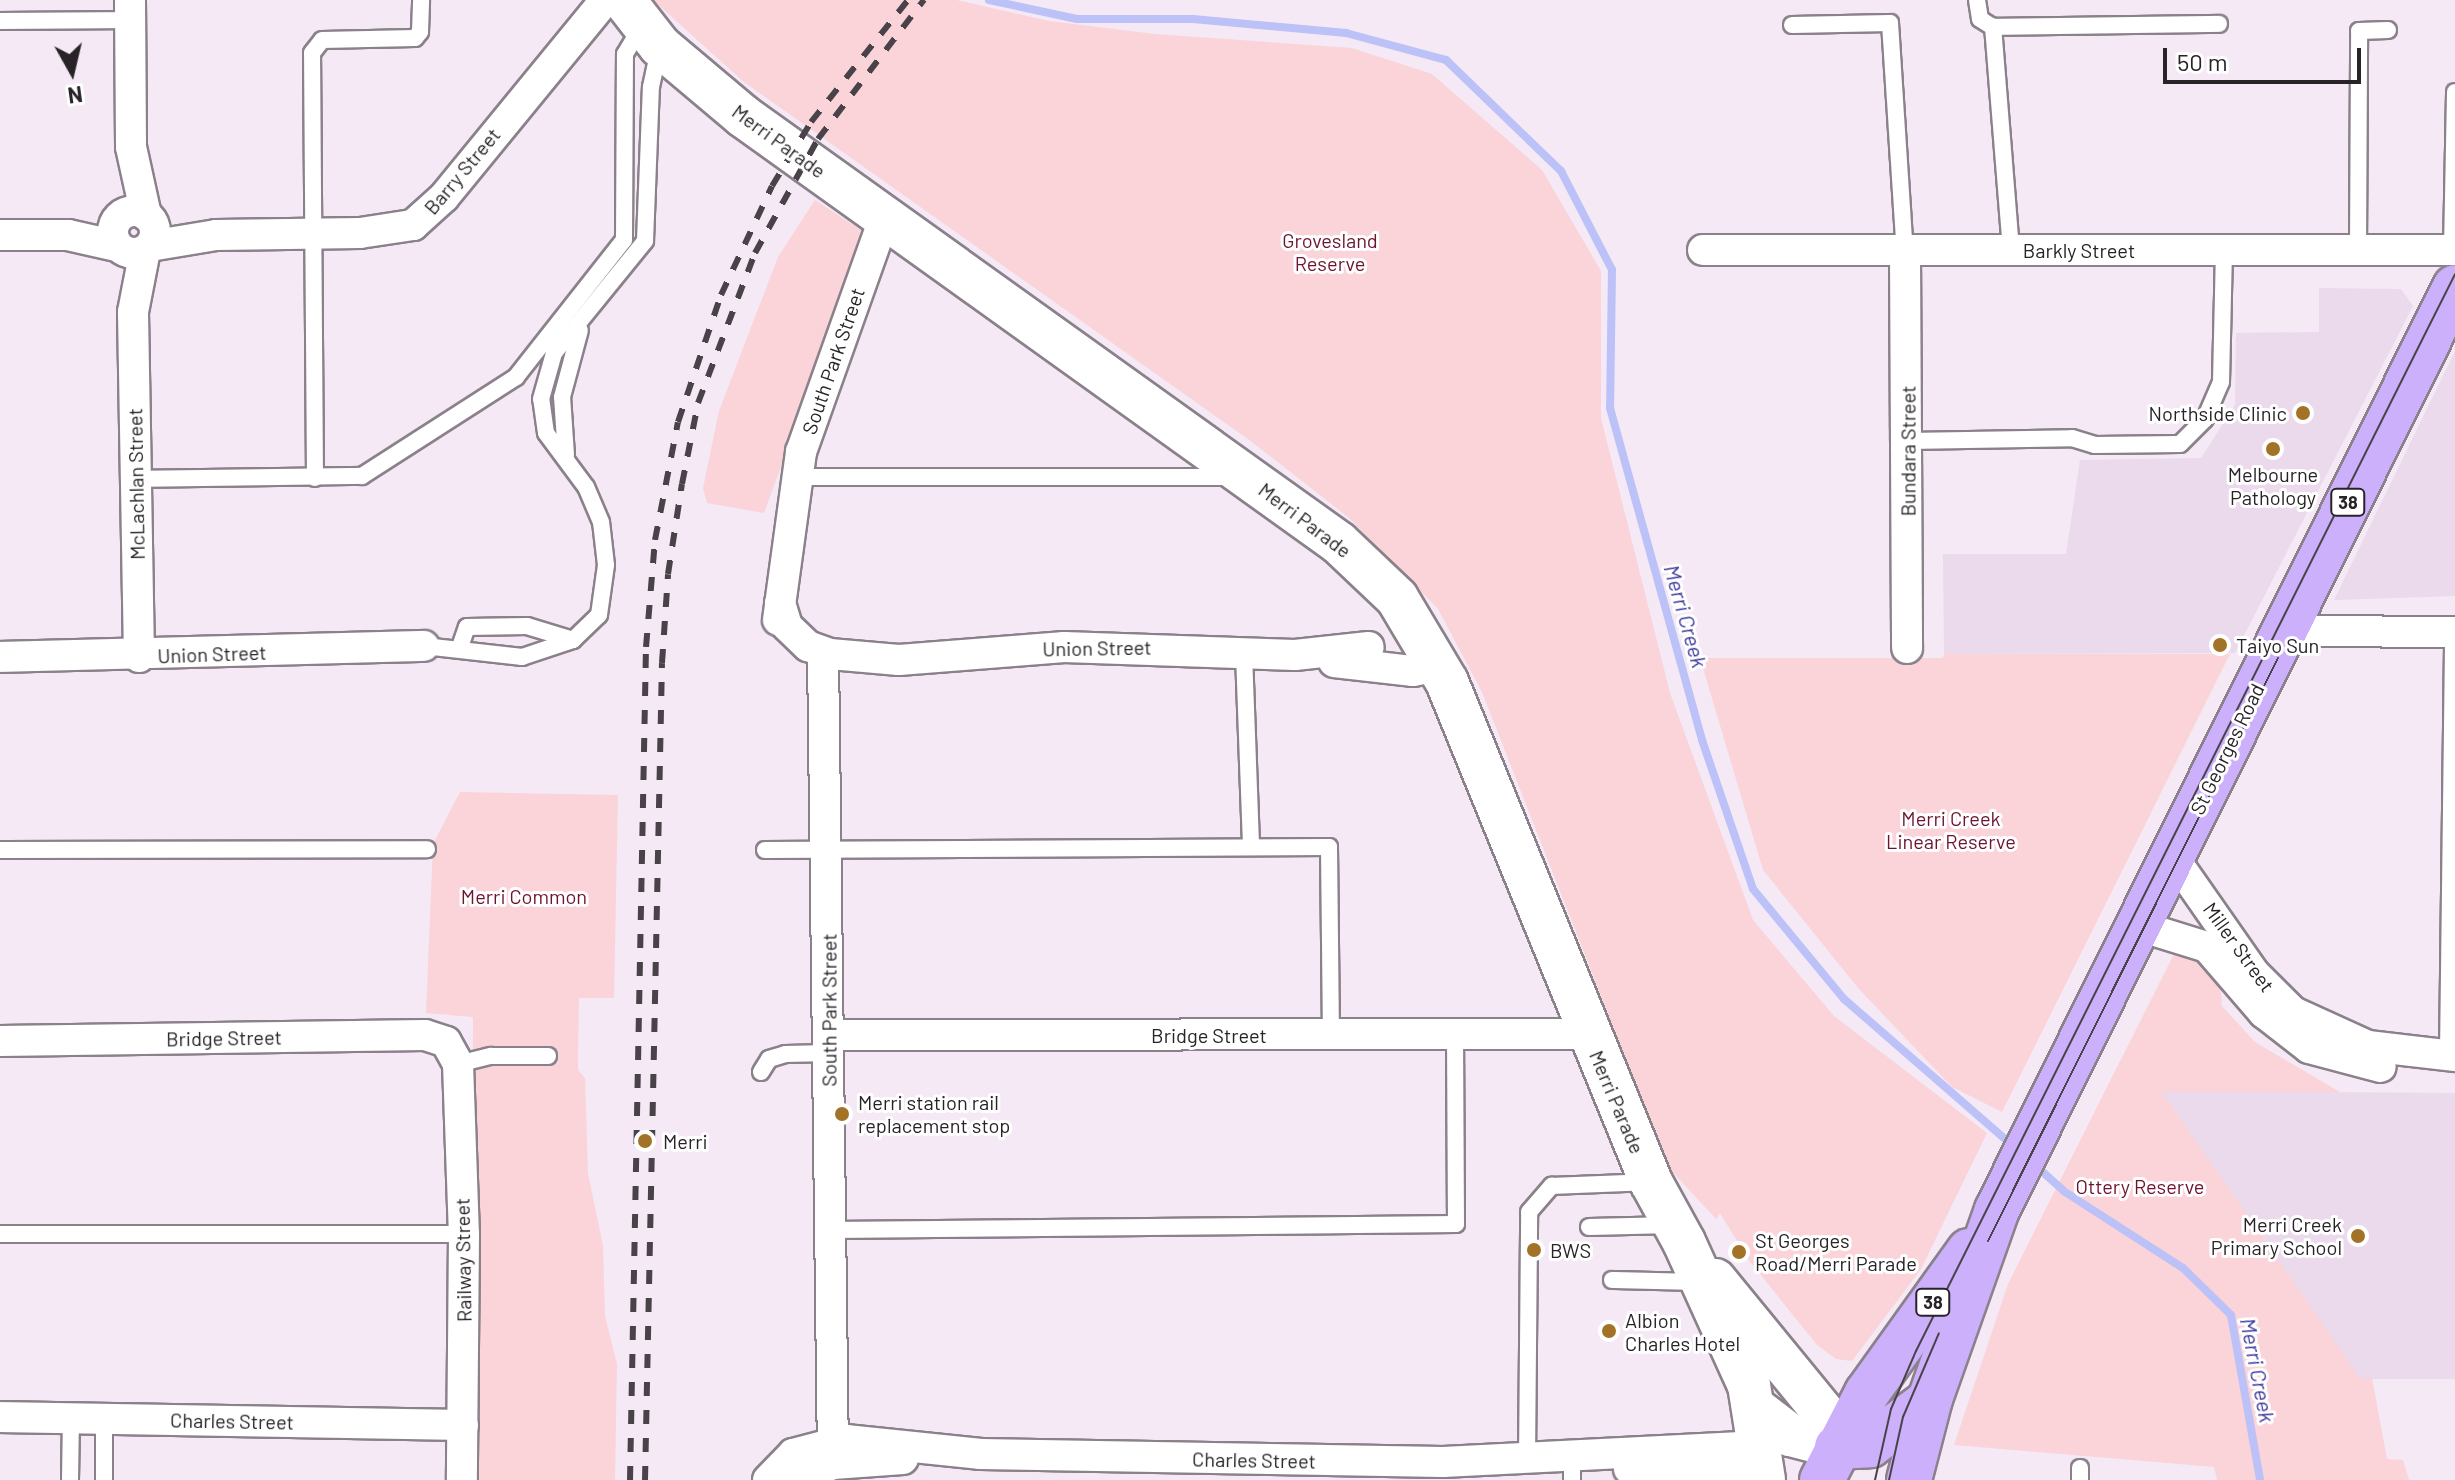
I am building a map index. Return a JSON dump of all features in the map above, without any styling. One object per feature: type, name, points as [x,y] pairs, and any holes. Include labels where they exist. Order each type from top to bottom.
[{"type":"highway","name":"St Georges Road","points":[[1909,1480],[1933,1390],[1997,1210],[2284,631],[2454,263]]},
{"type":"highway","name":"St Georges Road","points":[[1829,1464],[1867,1393],[1997,1210]]},
{"type":"highway","points":[[1829,1464],[1870,1445],[1933,1390]]},
{"type":"highway","points":[[1829,1464],[1864,1461],[1880,1480]]},
{"type":"main road","name":"Merri Parade","points":[[605,0],[642,24],[754,124],[1247,477],[1373,572],[1407,613],[1439,666],[1651,1182],[1680,1233],[1701,1282],[1761,1452]]},
{"type":"main road","name":"Merri Parade","points":[[1680,1233],[1828,1418],[1829,1464]]},
{"type":"main road","name":"Charles Street","points":[[1761,1452],[1829,1464]]},
{"type":"street","name":"Barry Street","points":[[0,235],[391,231],[427,216],[567,42],[605,0]]},
{"type":"street","name":"McLachlan Street","points":[[130,10],[139,657]]},
{"type":"street","name":"South Park Street","points":[[832,1453],[829,849],[824,663],[807,668],[785,647],[777,626],[795,477],[885,216]]},
{"type":"street","name":"Barkly Street","points":[[1703,250],[1905,254],[2011,250],[2358,250],[2454,263]]},
{"type":"street","name":"Bundara Street","points":[[1905,254],[1907,648]]},
{"type":"street","points":[[2284,631],[2454,632]]},
{"type":"street","name":"Union Street","points":[[824,663],[850,674],[899,660],[1125,645],[1295,655],[1413,671],[1439,666]]},
{"type":"street","name":"Union Street","points":[[0,657],[139,657],[424,646]]},
{"type":"street","name":"Union Street","points":[[1295,655],[1369,647]]},
{"type":"street","name":"Miller Street","points":[[2173,857],[2254,973],[2293,1012],[2368,1046],[2453,1058]]},
{"type":"street","name":"Miller Street","points":[[2139,926],[2207,947],[2276,1024],[2322,1054],[2377,1067],[2453,1058]]},
{"type":"street","name":"Bridge Street","points":[[829,1044],[1331,1034],[1589,1034]]},
{"type":"street","name":"Bridge Street","points":[[0,1041],[425,1035],[452,1053]]},
{"type":"street","name":"Railway Street","points":[[452,1053],[464,1234],[462,1480]]},
{"type":"street","name":"Charles Street","points":[[0,1417],[463,1425]]},
{"type":"street","name":"Charles Street","points":[[1527,1461],[1572,1472],[1706,1475],[1761,1452]]},
{"type":"street","name":"Charles Street","points":[[768,1480],[793,1454],[1527,1461],[1761,1452]]},
{"type":"street","name":"Charles Street","points":[[797,1480],[832,1453]]},
{"type":"lane","points":[[315,478],[312,53],[322,40],[415,38],[421,0]]},
{"type":"lane","points":[[1977,0],[1980,19],[1993,27],[2219,24]]},
{"type":"lane","points":[[0,21],[130,10]]},
{"type":"lane","points":[[1792,25],[1890,23],[1905,254]]},
{"type":"lane","points":[[424,646],[460,647],[517,658],[573,640],[599,615],[606,553],[596,505],[546,433],[541,399],[554,353],[581,325],[646,235],[651,87],[642,24]]},
{"type":"lane","points":[[136,479],[315,478],[366,474],[516,377],[624,240],[625,54],[642,24]]},
{"type":"lane","points":[[1993,27],[2011,250]]},
{"type":"lane","points":[[2358,250],[2359,31],[2388,30]]},
{"type":"lane","points":[[2454,263],[2455,92]]},
{"type":"lane","points":[[1908,441],[2072,438],[2095,445],[2180,444],[2205,419],[2221,382],[2224,250]]},
{"type":"lane","points":[[795,477],[1247,477]]},
{"type":"lane","points":[[460,647],[467,627],[527,626],[573,640]]},
{"type":"lane","points":[[2453,1058],[2454,632]]},
{"type":"lane","points":[[1244,654],[1251,847]]},
{"type":"lane","points":[[765,850],[1329,847],[1331,1034]]},
{"type":"lane","points":[[0,850],[427,849]]},
{"type":"lane","points":[[831,1230],[1456,1224],[1455,1034]]},
{"type":"lane","name":"Bridge Street","points":[[761,1072],[769,1059],[829,1044]]},
{"type":"lane","points":[[452,1053],[548,1056]]},
{"type":"lane","points":[[1527,1461],[1529,1212],[1552,1186],[1651,1182]]},
{"type":"lane","points":[[1589,1227],[1680,1233]]},
{"type":"lane","points":[[0,1234],[464,1234]]},
{"type":"lane","points":[[1612,1280],[1701,1282]]},
{"type":"lane","points":[[70,1480],[71,1418]]},
{"type":"lane","points":[[104,1418],[104,1480]]},
{"type":"shaded area","points":[[2319,288],[2401,289],[2413,306],[2235,653],[1944,654],[1943,554],[2066,554],[2080,460],[2201,458],[2235,405],[2236,333],[2319,332]]},
{"type":"shaded area","points":[[2455,351],[2455,596],[2334,600]]},
{"type":"shaded area","name":"Merri Creek Primary School","points":[[2161,1091],[2455,1093],[2455,1379],[2360,1379]]},
{"type":"green space","name":"Grovesland Reserve","points":[[653,0],[957,0],[1049,21],[1155,34],[1352,48],[1432,74],[1542,170],[1601,271],[1601,418],[1670,693],[1753,920],[1834,1016],[1987,1133],[1921,1269],[1852,1361],[1836,1359],[1817,1345],[1748,1259],[1720,1213],[1716,1219],[1668,1167],[1482,692],[1438,609],[1348,517],[1252,442],[744,82]]},
{"type":"green space","points":[[815,200],[861,230],[811,385],[764,513],[707,503],[703,488],[719,411],[778,257]]},
{"type":"green space","name":"Merri Creek Linear Reserve","points":[[1944,654],[2230,654],[2002,1112],[1952,1087],[1858,988],[1763,870],[1700,658],[1943,658]]},
{"type":"green space","name":"Merri Common","points":[[460,792],[618,795],[614,998],[579,998],[578,1056],[578,1070],[585,1078],[588,1173],[603,1246],[605,1316],[617,1364],[615,1480],[472,1480],[473,1017],[426,1013],[433,844]]},
{"type":"green space","name":"Ottery Reserve","points":[[2176,950],[2219,970],[2222,1006],[2255,1042],[2340,1092],[2162,1092],[2360,1378],[2372,1378],[2387,1459],[2403,1460],[2409,1480],[2217,1480],[2214,1467],[1954,1445],[2008,1284]]},
{"type":"waterway","name":"Merri Creek","points":[[989,0],[1077,19],[1193,19],[1346,33],[1446,60],[1561,171],[1612,270],[1610,408],[1702,740],[1753,889],[1844,999],[2013,1146]]},
{"type":"waterway","name":"Merri Creek","points":[[2035,1165],[2065,1192],[2183,1268],[2231,1315],[2260,1480]]},
{"type":"tram line","points":[[1875,1480],[1891,1409],[1916,1351],[2455,274]]},
{"type":"tram line","points":[[1988,1241],[2278,658]]},
{"type":"tram line","points":[[1889,1480],[1903,1417],[1939,1333]]},
{"type":"railway","points":[[630,1480],[646,647],[655,540],[678,422],[721,295],[772,186],[811,122],[908,0]]},
{"type":"railway","points":[[645,1480],[662,663],[668,574],[682,484],[698,403],[755,253],[818,139],[924,0]]},
{"type":"place","name":"Northside Clinic","points":[[2303,413]]},
{"type":"place","name":"Melbourne Pathology","points":[[2273,449]]},
{"type":"place","name":"Taiyo Sun","points":[[2220,645]]},
{"type":"place","name":"Merri station rail replacement stop","points":[[842,1114]]},
{"type":"place","name":"Merri","points":[[645,1141]]},
{"type":"place","name":"Merri Creek Primary School","points":[[2358,1236]]},
{"type":"place","name":"BWS","points":[[1534,1250]]},
{"type":"place","name":"St Georges Road/Merri Parade","points":[[1739,1252]]},
{"type":"place","name":"Albion Charles Hotel","points":[[1609,1331]]}]
